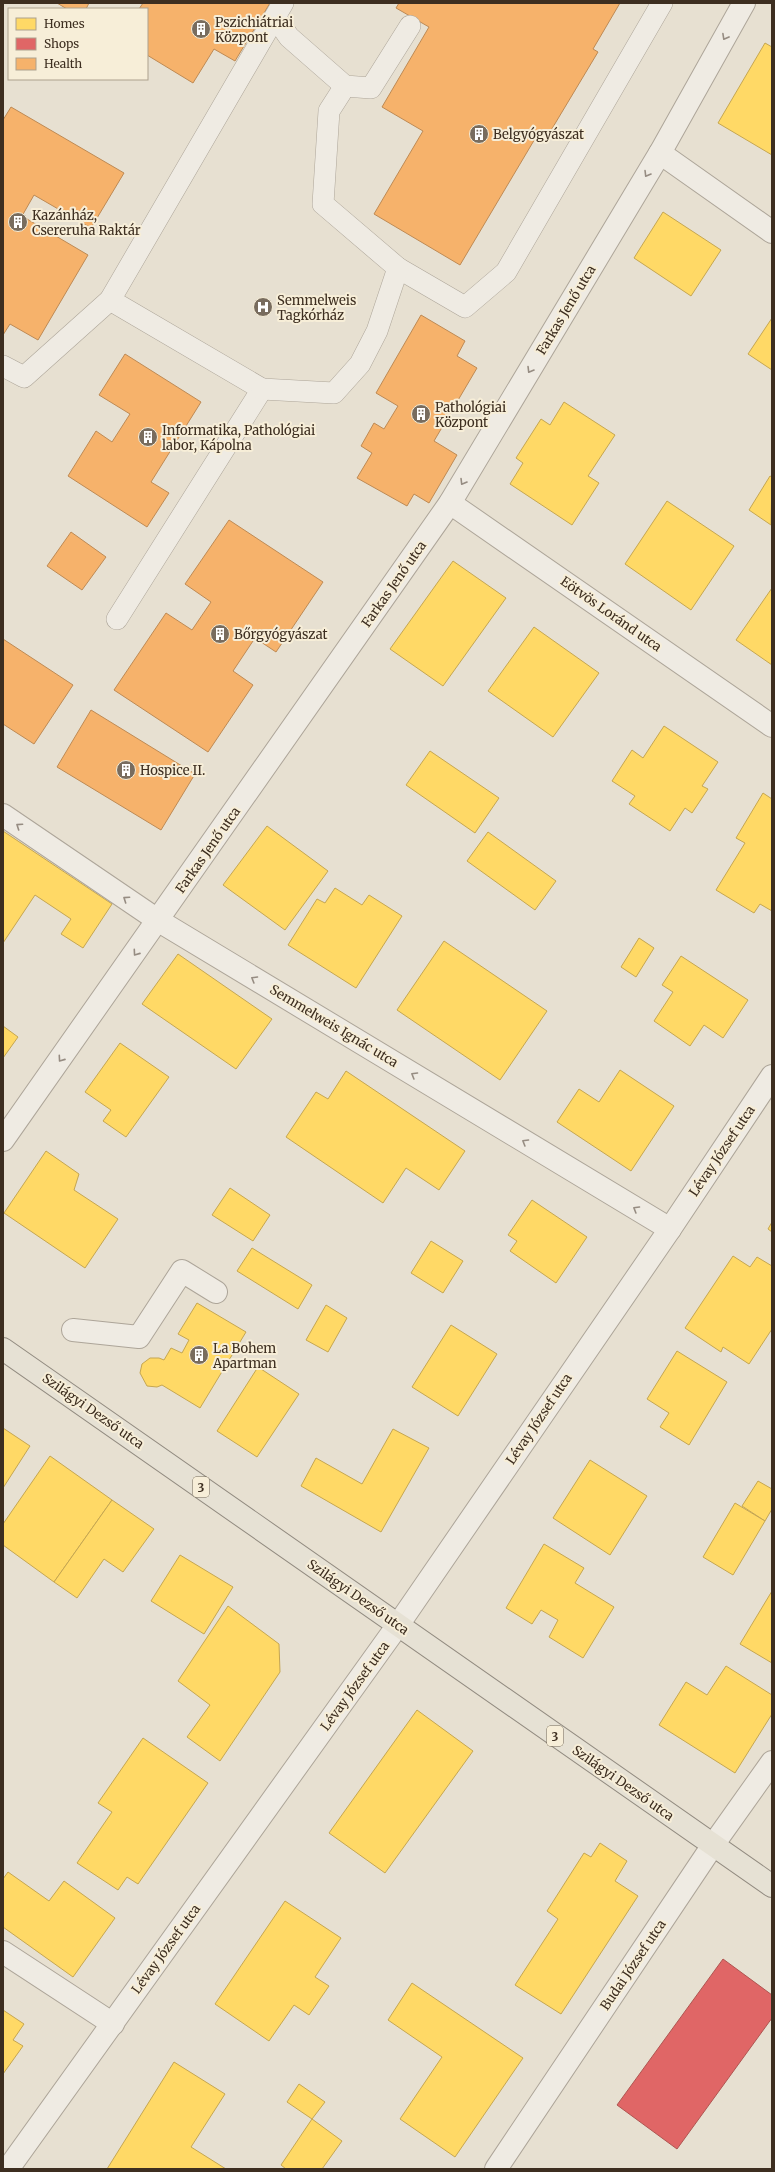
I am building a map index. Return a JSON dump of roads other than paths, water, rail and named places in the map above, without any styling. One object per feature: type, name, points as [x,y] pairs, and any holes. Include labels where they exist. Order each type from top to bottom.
[{"type":"main road","name":"Szilágyi Dezső utca","points":[[3,1349],[713,1845]]},
{"type":"main road","name":"3","points":[[713,1845],[772,1886]]},
{"type":"street","name":"Farkas Jenő utca","points":[[3,1140],[159,921],[450,503],[660,153],[744,3]]},
{"type":"street","points":[[660,153],[772,232]]},
{"type":"street","name":"Eötvös Loránd utca","points":[[450,503],[772,726]]},
{"type":"street","name":"Semmelweis Ignác utca","points":[[3,815],[159,921],[670,1229]]},
{"type":"street","name":"Lévay József utca","points":[[8,2169],[398,1625],[670,1229],[772,1076]]},
{"type":"street","points":[[73,1330],[139,1337],[182,1271],[216,1292]]},
{"type":"street","points":[[118,1334],[145,1349]]},
{"type":"street","name":"Budai József utca","points":[[496,2169],[713,1845],[772,1762]]},
{"type":"street","points":[[3,1952],[112,2024]]},
{"type":"lane","points":[[344,86],[329,111],[323,204],[398,268],[465,307],[506,272],[662,3]]},
{"type":"lane","points":[[279,10],[289,37],[344,86],[371,88],[410,26]]},
{"type":"lane","points":[[3,366],[24,378],[110,300],[279,10]]},
{"type":"lane","points":[[110,300],[262,389],[334,393],[360,364],[377,331],[398,268]]},
{"type":"lane","points":[[117,619],[262,389]]},
{"type":"place","name":"Pszichiátriai Központ","points":[[201,29]]},
{"type":"place","name":"Belgyógyászat","points":[[479,134]]},
{"type":"place","name":"Kazánház, Csereruha Raktár","points":[[18,222]]},
{"type":"place","name":"Semmelweis Tagkórház","points":[[263,307]]},
{"type":"place","name":"Pathológiai Központ","points":[[421,414]]},
{"type":"place","name":"Informatika, Pathológiai labor, Kápolna","points":[[148,437]]},
{"type":"place","name":"Bőrgyógyászat","points":[[220,634]]},
{"type":"place","name":"Hospice II.","points":[[126,770]]},
{"type":"place","name":"La Bohem Apartman","points":[[199,1355]]}]
